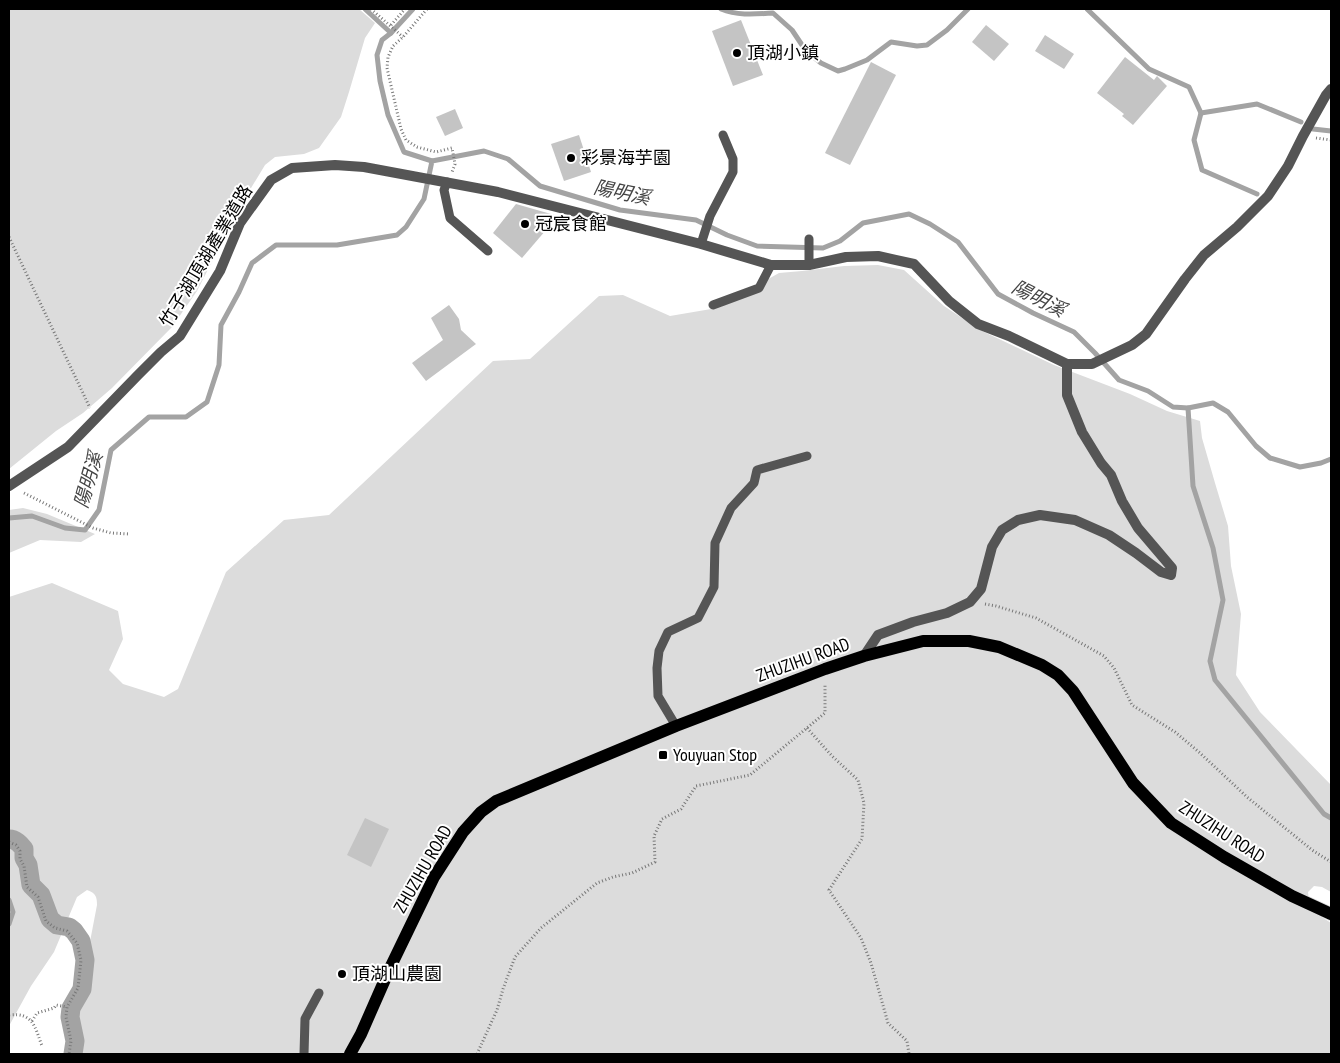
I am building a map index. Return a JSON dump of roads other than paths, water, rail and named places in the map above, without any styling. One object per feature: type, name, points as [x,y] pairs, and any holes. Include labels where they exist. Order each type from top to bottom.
[{"type":"main road","name":"ZHUZIHU ROAD","points":[[350,1054],[362,1034],[390,968],[434,877],[463,832],[481,812],[496,802],[676,726],[825,669],[864,656],[923,641],[969,641],[999,647],[1042,665],[1058,675],[1073,691],[1134,783],[1171,823],[1224,857],[1292,896],[1331,914]]},
{"type":"street","points":[[447,182],[703,239],[771,265],[809,265],[846,256],[878,256],[914,264],[949,301],[978,324],[1009,336],[1068,364],[1092,364],[1132,345],[1146,334],[1184,279],[1204,255],[1237,227],[1268,196],[1288,166],[1303,136],[1331,89]]},
{"type":"street","name":"竹子湖頂湖產業道路","points":[[10,485],[68,447],[161,352],[180,336],[220,271],[240,224],[271,180],[292,168],[334,165],[364,167],[447,182]]},
{"type":"street","points":[[864,656],[878,635],[913,622],[947,613],[970,602],[981,589],[992,548],[1002,530],[1018,520],[1040,515],[1075,520],[1109,535],[1161,572],[1171,575],[1172,568],[1138,528],[1122,500],[1111,475],[1101,463],[1082,432],[1067,395],[1068,364]]},
{"type":"lane","points":[[703,239],[710,216],[732,172],[733,159],[723,135]]},
{"type":"lane","points":[[447,182],[444,190],[450,218],[488,251]]},
{"type":"lane","points":[[809,239],[809,265]]},
{"type":"lane","points":[[713,306],[758,288],[771,265]]},
{"type":"lane","points":[[676,726],[658,696],[657,668],[659,651],[668,632],[698,618],[714,587],[715,543],[732,508],[754,483],[757,470],[807,456]]},
{"type":"lane","points":[[304,1054],[305,1018],[320,993]]},
{"type":"waterway","points":[[365,9],[391,33]]},
{"type":"waterway","points":[[413,9],[382,40],[377,55],[380,81],[388,115],[404,152],[432,161]]},
{"type":"waterway","points":[[721,9],[740,14],[773,13],[792,30],[806,51],[821,63],[838,71],[867,60],[891,42],[917,46],[927,45],[947,30],[968,9]]},
{"type":"waterway","points":[[1087,9],[1149,69],[1189,87],[1201,113],[1194,140],[1202,170],[1257,194]]},
{"type":"waterway","points":[[1201,113],[1257,104],[1301,122]]},
{"type":"waterway","points":[[1313,129],[1331,131]]},
{"type":"waterway","name":"陽明溪","points":[[9,518],[32,516],[65,528],[85,530],[99,510],[111,450],[149,417],[186,417],[207,402],[219,365],[221,325],[252,263],[276,245],[337,245],[397,235],[406,227],[424,199],[432,161],[484,151],[508,159],[540,186],[620,210],[696,220],[727,235],[757,246],[823,248],[840,241],[863,223],[909,214],[930,224],[958,242],[998,294],[1074,332],[1119,380],[1148,391],[1173,407],[1188,408],[1213,403],[1228,412],[1256,446],[1270,458],[1300,467],[1331,459]]},
{"type":"waterway","points":[[1188,408],[1193,486],[1213,548],[1223,600],[1210,661],[1215,680],[1324,814],[1331,818]]},
{"type":"waterway","points":[[9,839],[16,841],[24,849],[24,858],[28,865],[31,885],[41,895],[50,919],[57,925],[69,927],[81,941],[85,960],[82,989],[71,1008],[70,1017],[75,1041],[73,1054]]},
{"type":"waterway","name":"陽明溪","points":[[9,900],[13,912],[9,924]]},
{"type":"place","name":"頂湖小鎮","points":[[737,53]]},
{"type":"place","name":"彩景海芋園","points":[[571,158]]},
{"type":"place","name":"冠宸食館","points":[[525,224]]},
{"type":"place","name":"Youyuan Stop","points":[[663,755]]},
{"type":"place","name":"頂湖山農園","points":[[342,974]]}]
